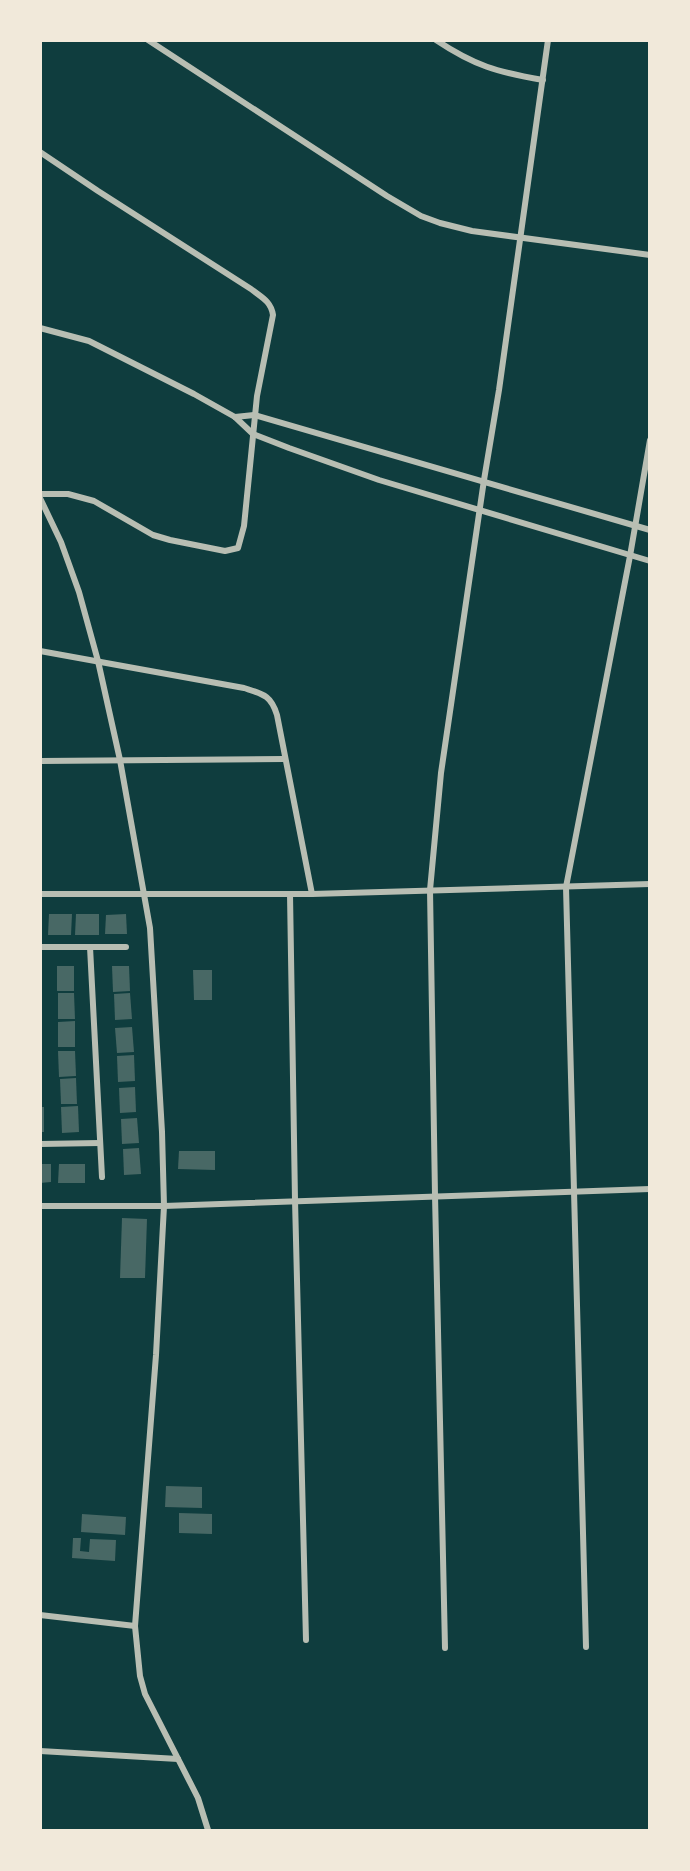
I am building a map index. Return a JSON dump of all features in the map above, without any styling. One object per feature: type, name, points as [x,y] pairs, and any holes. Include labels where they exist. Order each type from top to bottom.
[{"type":"street","points":[[148,40],[421,216],[472,231],[650,255]]},
{"type":"street","points":[[436,40],[488,69],[543,80]]},
{"type":"street","points":[[445,1648],[430,890],[441,773],[499,390],[548,40]]},
{"type":"street","points":[[40,152],[251,289],[271,305],[273,315],[259,381],[244,526],[238,548],[225,551],[170,540],[153,535],[94,501],[68,494],[40,496],[61,542],[79,592],[98,661],[120,760],[150,928],[164,1206],[154,1378],[135,1626],[140,1676],[146,1694],[198,1798],[208,1830]]},
{"type":"street","points":[[40,328],[89,341],[235,417],[253,434],[379,480],[650,561]]},
{"type":"street","points":[[235,417],[254,415],[650,530]]},
{"type":"street","points":[[586,1647],[566,887],[636,526],[650,440]]},
{"type":"street","points":[[40,651],[244,688],[262,694],[272,701],[312,894]]},
{"type":"street","points":[[40,761],[284,759]]},
{"type":"street","points":[[40,894],[312,894],[650,884]]},
{"type":"street","points":[[290,894],[306,1640]]},
{"type":"street","points":[[40,947],[126,947]]},
{"type":"street","points":[[90,947],[102,1177]]},
{"type":"street","points":[[40,1144],[100,1143]]},
{"type":"street","points":[[40,1206],[164,1206],[650,1189]]},
{"type":"street","points":[[40,1615],[135,1626]]},
{"type":"street","points":[[40,1751],[178,1760]]},
{"type":"building","points":[[49,914],[72,914],[71,935],[48,935]]},
{"type":"building","points":[[76,914],[99,914],[99,935],[75,935]]},
{"type":"building","points":[[126,914],[127,934],[105,934],[106,915]]},
{"type":"building","points":[[57,966],[74,966],[74,991],[57,991]]},
{"type":"building","points":[[112,966],[129,966],[130,991],[113,992]]},
{"type":"building","points":[[193,970],[212,970],[212,1000],[194,1000]]},
{"type":"building","points":[[58,993],[74,993],[75,1019],[58,1019]]},
{"type":"building","points":[[130,993],[132,1019],[115,1020],[114,994]]},
{"type":"building","points":[[75,1021],[75,1047],[58,1047],[58,1022]]},
{"type":"building","points":[[132,1027],[134,1052],[117,1053],[115,1028]]},
{"type":"building","points":[[58,1051],[75,1051],[76,1076],[59,1077]]},
{"type":"building","points":[[134,1055],[135,1081],[118,1082],[117,1056]]},
{"type":"building","points":[[76,1078],[77,1104],[61,1104],[60,1079]]},
{"type":"building","points":[[135,1087],[136,1112],[120,1113],[119,1088]]},
{"type":"building","points":[[78,1106],[79,1132],[62,1133],[61,1107]]},
{"type":"building","points":[[40,1107],[44,1107],[44,1132],[40,1132]]},
{"type":"building","points":[[137,1118],[139,1143],[122,1144],[121,1119]]},
{"type":"building","points":[[139,1148],[141,1174],[124,1175],[123,1149]]},
{"type":"building","points":[[179,1151],[215,1151],[215,1170],[178,1169]]},
{"type":"building","points":[[40,1164],[51,1164],[51,1182],[40,1183]]},
{"type":"building","points":[[59,1164],[85,1164],[85,1183],[58,1183]]},
{"type":"building","points":[[122,1218],[147,1219],[145,1278],[120,1278]]},
{"type":"building","points":[[166,1486],[202,1487],[202,1508],[165,1507]]},
{"type":"building","points":[[179,1513],[212,1514],[212,1534],[179,1533]]},
{"type":"building","points":[[82,1514],[126,1517],[125,1535],[81,1532]]},
{"type":"building","points":[[73,1538],[81,1538],[80,1551],[89,1552],[90,1539],[116,1540],[115,1561],[72,1558]]}]
